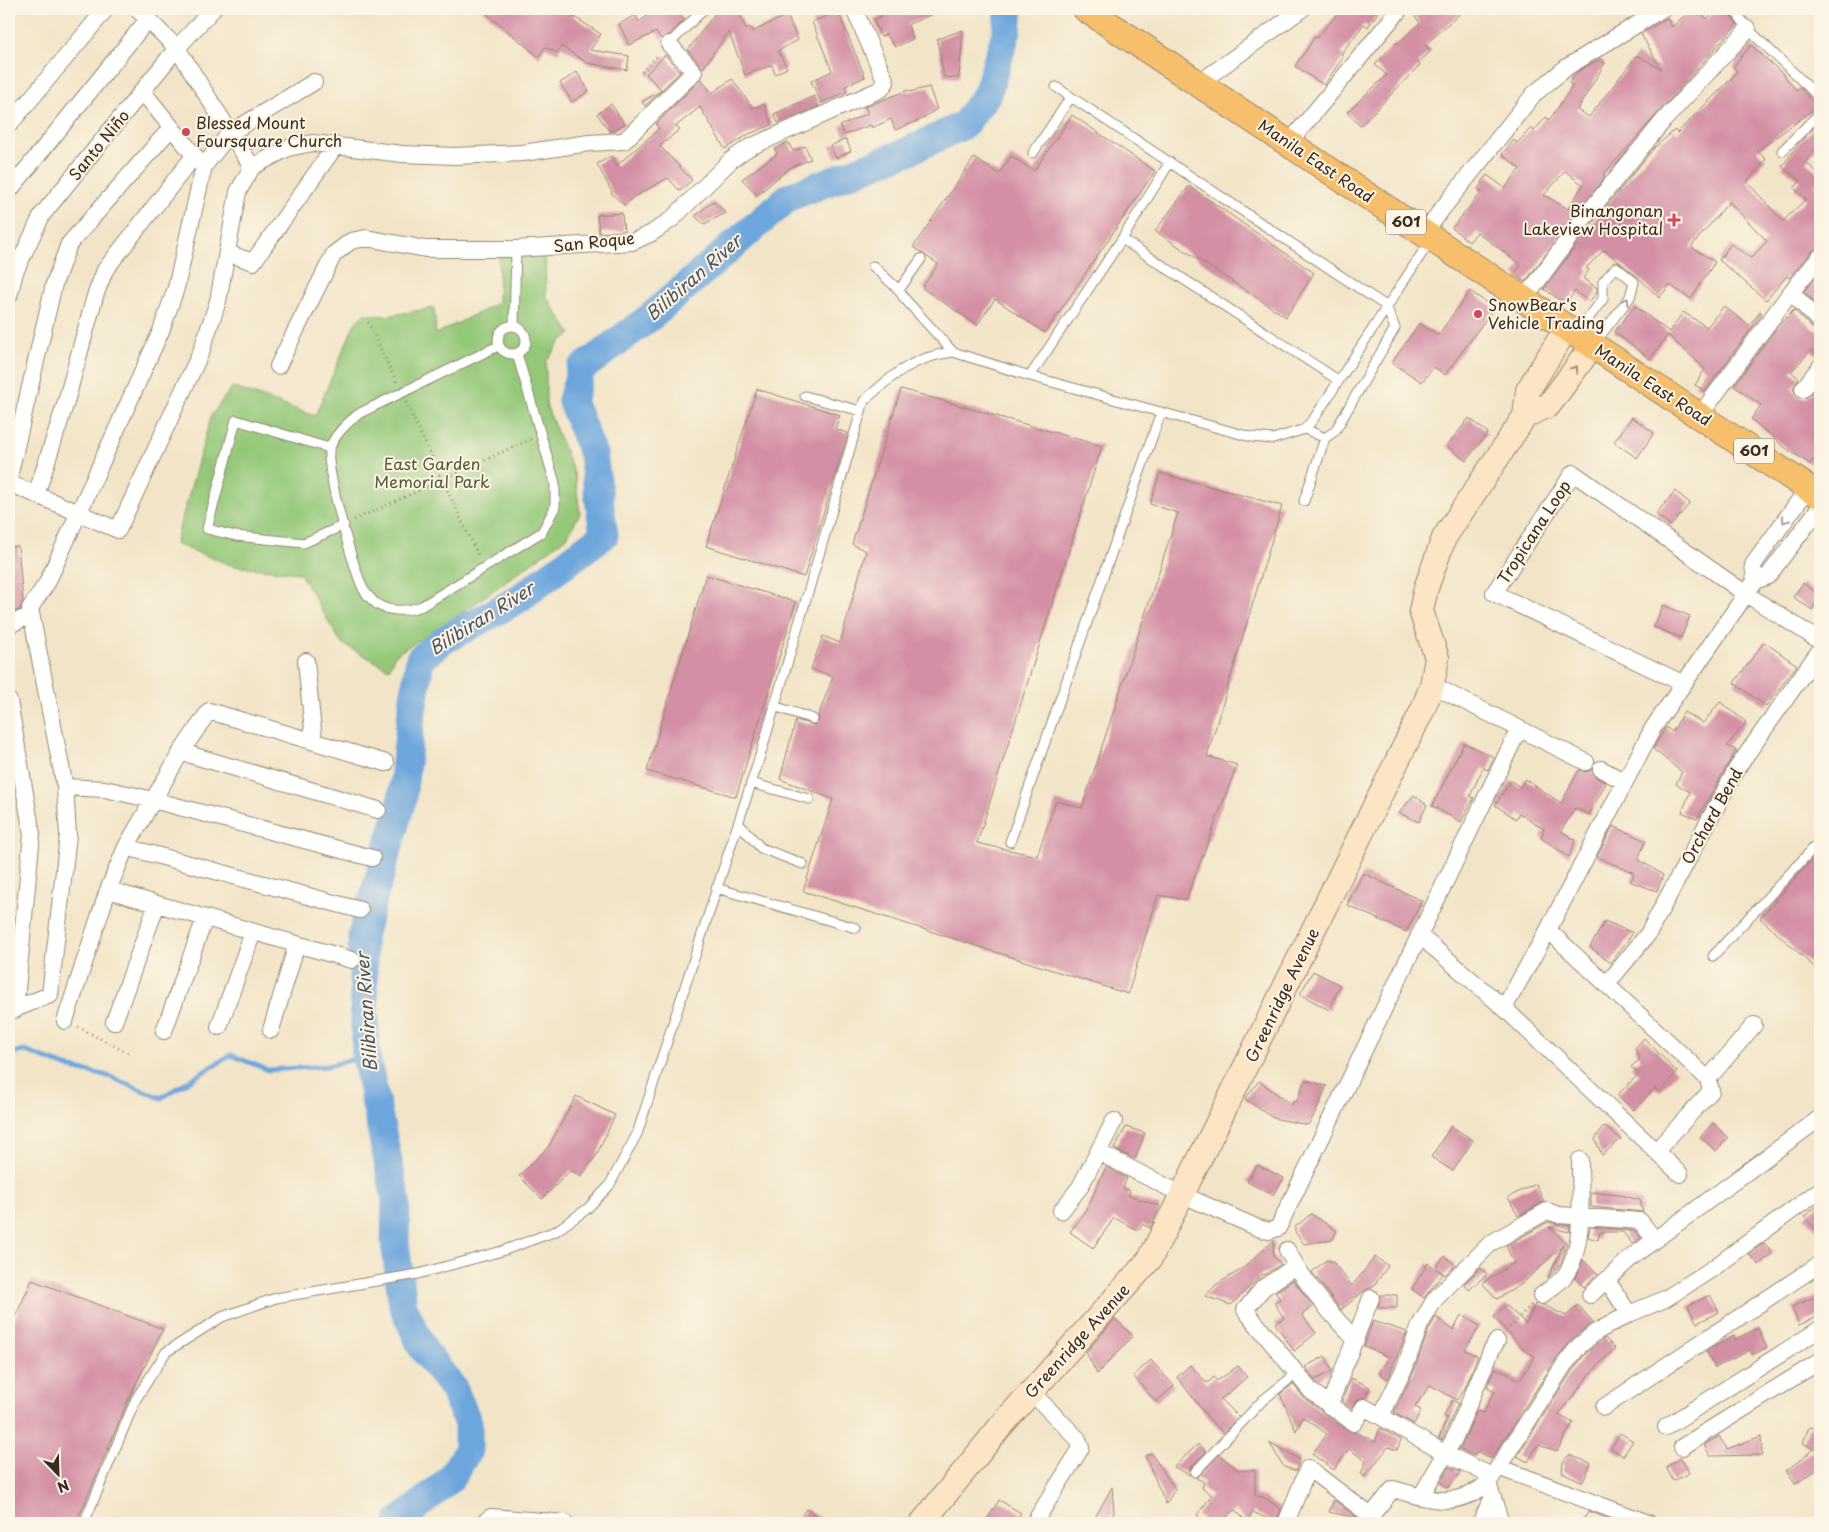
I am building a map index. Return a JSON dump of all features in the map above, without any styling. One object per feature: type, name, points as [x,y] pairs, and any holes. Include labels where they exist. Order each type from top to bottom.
[{"type":"main road","name":"Manila East Road","points":[[1086,9],[1523,301],[1700,415],[1816,497]]},
{"type":"street","points":[[9,125],[106,9]]},
{"type":"street","name":"Santo Niño","points":[[9,296],[15,272],[42,215],[177,48],[213,9]]},
{"type":"street","name":"San Roque","points":[[278,366],[334,254],[351,241],[366,238],[426,249],[516,249],[632,242],[652,233],[672,219],[731,160],[748,148],[881,89],[886,82],[882,70],[854,9]]},
{"type":"street","points":[[1199,83],[1302,9]]},
{"type":"street","points":[[1289,143],[1400,9]]},
{"type":"street","points":[[1428,237],[1534,94],[1567,67],[1662,9]]},
{"type":"street","points":[[9,191],[143,12],[177,48],[252,167]]},
{"type":"street","points":[[1523,301],[1583,219],[1653,134],[1748,28]]},
{"type":"street","points":[[9,483],[118,530],[201,352],[218,301],[238,192],[252,167],[288,148],[313,143],[402,154],[456,156],[523,153],[589,143],[624,141],[694,72],[669,44]]},
{"type":"street","points":[[36,495],[66,402],[95,296],[105,270],[199,161],[230,133],[314,82]]},
{"type":"street","points":[[142,92],[199,161]]},
{"type":"street","points":[[9,477],[54,284],[69,244],[171,128]]},
{"type":"street","points":[[227,253],[253,262],[336,146]]},
{"type":"street","points":[[9,701],[32,834],[12,1011],[50,995],[68,835],[65,787],[30,608],[47,583],[161,331],[176,288],[199,161]]},
{"type":"street","points":[[1700,415],[1791,292],[1820,257]]},
{"type":"street","points":[[1791,292],[1820,322]]},
{"type":"street","points":[[1525,416],[1549,405],[1578,337]]},
{"type":"street","name":"Greenridge Avenue","points":[[922,1523],[1031,1392],[1150,1259],[1424,709],[1432,684],[1437,658],[1421,611],[1426,588],[1444,538],[1525,416],[1528,390],[1578,337]]},
{"type":"street","points":[[1802,389],[1820,367]]},
{"type":"street","name":"Tropicana Loop","points":[[1682,683],[1494,593],[1573,473],[1750,588]]},
{"type":"street","points":[[1750,588],[1753,565],[1816,497]]},
{"type":"street","points":[[1504,1008],[1548,930],[1623,781],[1652,728],[1750,588],[1768,576],[1816,497]]},
{"type":"street","points":[[1750,588],[1820,641]]},
{"type":"street","points":[[9,625],[31,615]]},
{"type":"street","name":"Orchard Bend","points":[[1607,984],[1648,934],[1737,768],[1820,650]]},
{"type":"street","points":[[306,660],[314,741]]},
{"type":"street","points":[[1432,684],[1623,781]]},
{"type":"street","points":[[65,1021],[108,890],[126,847],[181,752],[210,711],[386,763]]},
{"type":"street","points":[[1100,1152],[1183,1195],[1258,1228],[1270,1231],[1278,1228],[1519,729]]},
{"type":"street","points":[[181,752],[378,810]]},
{"type":"street","points":[[65,787],[105,790],[154,800],[372,858]]},
{"type":"street","points":[[126,847],[360,910]]},
{"type":"street","points":[[108,890],[352,960]]},
{"type":"street","points":[[114,1022],[157,904]]},
{"type":"street","points":[[164,1031],[205,918]]},
{"type":"street","points":[[1548,930],[1708,1079],[1711,1090],[1657,1150]]},
{"type":"street","points":[[219,1027],[253,932]]},
{"type":"street","points":[[1419,935],[1504,1008],[1657,1150],[1680,1174]]},
{"type":"street","points":[[271,1030],[298,944]]},
{"type":"street","points":[[1708,1079],[1754,1025]]},
{"type":"street","points":[[1590,1295],[1655,1240],[1820,1118]]},
{"type":"street","points":[[1061,1211],[1080,1188],[1100,1152],[1114,1121]]},
{"type":"street","points":[[1541,1296],[1562,1279],[1573,1262],[1580,1216],[1580,1160]]},
{"type":"street","points":[[1480,1523],[1493,1481],[1564,1366],[1579,1346],[1596,1332],[1629,1314],[1665,1299],[1712,1269],[1820,1190]]},
{"type":"street","points":[[1381,1416],[1405,1367],[1420,1325],[1435,1299],[1492,1243],[1534,1216],[1547,1211],[1559,1216],[1640,1221],[1655,1240]]},
{"type":"street","points":[[1287,1250],[1296,1266],[1338,1322],[1356,1340]]},
{"type":"street","points":[[1296,1266],[1263,1288],[1245,1310],[1310,1391],[1329,1406],[1354,1423],[1364,1407],[1493,1481],[1648,1523]]},
{"type":"street","points":[[1604,1407],[1815,1268],[1820,1267]]},
{"type":"street","points":[[1607,1280],[1629,1314]]},
{"type":"street","points":[[1329,1406],[1371,1298]]},
{"type":"street","points":[[1666,1426],[1820,1330]]},
{"type":"street","points":[[1421,1496],[1446,1454],[1497,1340]]},
{"type":"street","points":[[1682,1447],[1820,1361]]},
{"type":"street","points":[[1031,1392],[1078,1439],[1081,1448],[1034,1523]]},
{"type":"street","points":[[1286,1523],[1308,1468],[1368,1519],[1393,1489],[1442,1502],[1460,1500],[1477,1493],[1493,1481]]},
{"type":"street","points":[[1493,1481],[1501,1523]]},
{"type":"street","points":[[483,1523],[491,1517],[565,1523]]},
{"type":"lane","points":[[669,44],[704,9]]},
{"type":"lane","points":[[1734,9],[1748,28],[1820,98]]},
{"type":"lane","points":[[1056,87],[1386,306],[1395,328],[1349,410],[1335,431],[1325,438],[1304,501]]},
{"type":"lane","points":[[1033,153],[1071,98]]},
{"type":"lane","points":[[1782,151],[1820,112]]},
{"type":"lane","points":[[1030,376],[1122,239],[1170,162]]},
{"type":"lane","points":[[84,1523],[136,1399],[166,1352],[222,1316],[276,1298],[418,1274],[502,1251],[556,1231],[587,1209],[609,1186],[637,1134],[751,783],[864,401],[897,372],[932,354],[952,352],[1030,376],[1251,437],[1273,439],[1305,429],[1315,417],[1428,237]]},
{"type":"lane","points":[[1122,239],[1338,380]]},
{"type":"lane","points":[[514,326],[516,249]]},
{"type":"lane","points":[[899,290],[921,259]]},
{"type":"lane","points":[[873,266],[899,290],[952,352]]},
{"type":"lane","points":[[1616,267],[1634,282],[1630,297],[1578,337],[1603,299],[1604,282],[1616,267]]},
{"type":"lane","points":[[514,326],[520,328],[526,339],[525,345],[517,354],[510,354],[503,352],[498,346],[498,336],[504,328],[514,326]]},
{"type":"lane","points":[[498,346],[360,413],[345,424],[329,448],[333,486],[344,525],[362,586],[373,602],[393,610],[410,611],[422,606],[542,532],[555,507],[554,483],[517,354]]},
{"type":"lane","points":[[805,396],[860,411]]},
{"type":"lane","points":[[1010,842],[1161,412]]},
{"type":"lane","points":[[329,448],[236,420],[207,529],[236,536],[304,543],[344,525]]},
{"type":"lane","points":[[1305,429],[1325,438]]},
{"type":"lane","points":[[774,706],[813,719]]},
{"type":"lane","points":[[751,783],[809,799]]},
{"type":"lane","points":[[738,823],[761,848],[803,864]]},
{"type":"lane","points":[[1714,956],[1820,841]]},
{"type":"lane","points":[[716,888],[856,928]]},
{"type":"lane","points":[[1195,1472],[1263,1400],[1297,1373]]},
{"type":"path","points":[[642,72],[669,44]]},
{"type":"path","points":[[448,477],[541,435]]},
{"type":"path","points":[[344,525],[438,482],[440,475],[445,474],[448,477]]},
{"type":"path","points":[[445,486],[449,482],[448,477]]},
{"type":"path","points":[[438,482],[445,486],[484,568]]},
{"type":"path","points":[[65,1021],[128,1053]]},
{"type":"path","points":[[1497,1340],[1518,1316],[1541,1296]]},
{"type":"green space","name":"East Garden Memorial Park","points":[[545,254],[546,296],[571,334],[561,341],[546,362],[546,405],[575,476],[580,513],[567,537],[462,613],[395,655],[389,669],[341,643],[300,573],[234,566],[175,544],[211,416],[232,387],[315,416],[355,323],[364,314],[386,316],[434,308],[436,334],[498,303],[499,257]]},
{"type":"building","points":[[481,9],[576,9],[573,16],[601,34],[590,50],[629,56],[627,70],[587,63],[561,46],[558,53],[545,47],[539,57]]},
{"type":"building","points":[[656,9],[674,9],[684,20],[670,34],[661,39],[656,32],[629,45],[619,24],[636,15],[639,22]]},
{"type":"building","points":[[718,9],[737,9],[746,29],[750,27],[752,32],[787,15],[798,40],[778,51],[787,68],[775,74],[772,65],[745,75],[729,32],[703,68],[688,50]]},
{"type":"building","points":[[877,9],[944,9],[909,24],[913,39],[895,47],[886,34],[881,37],[874,20],[882,16]]},
{"type":"building","points":[[1341,9],[1380,9],[1368,27],[1364,24],[1341,54],[1344,56],[1324,85],[1295,66],[1315,37],[1317,38]]},
{"type":"building","points":[[1410,9],[1465,9],[1425,45],[1431,51],[1418,63],[1420,65],[1360,126],[1347,112],[1387,75],[1375,65],[1395,43],[1397,44],[1420,23]]},
{"type":"building","points":[[1692,9],[1697,9],[1707,19],[1718,9],[1726,9],[1737,24],[1603,175],[1605,177],[1525,282],[1514,274],[1521,265],[1477,232],[1469,242],[1452,228],[1482,192],[1478,189],[1487,175],[1505,188],[1520,169],[1502,154],[1514,140],[1517,143],[1531,128],[1534,131],[1546,117],[1549,120],[1573,86],[1569,83],[1577,72],[1600,59],[1605,63],[1577,110],[1589,117],[1637,55],[1661,69],[1641,34],[1667,18],[1672,27]],"holes":[[[1565,171],[1583,185],[1568,209],[1544,195]]]},
{"type":"building","points":[[838,11],[865,77],[845,86],[847,92],[821,103],[811,81],[832,71],[812,22]]},
{"type":"building","points":[[963,30],[959,78],[944,77],[937,39]]},
{"type":"building","points":[[1751,45],[1782,73],[1797,91],[1800,87],[1817,107],[1757,151],[1766,159],[1747,182],[1783,221],[1806,199],[1794,188],[1801,181],[1782,167],[1799,143],[1820,122],[1820,142],[1806,162],[1820,175],[1820,179],[1815,185],[1817,188],[1820,185],[1820,247],[1812,251],[1789,278],[1787,276],[1766,300],[1719,260],[1731,244],[1751,258],[1767,241],[1729,202],[1691,247],[1715,262],[1691,299],[1670,285],[1659,298],[1638,277],[1604,250],[1586,268],[1589,270],[1583,278],[1597,288],[1597,292],[1589,302],[1575,291],[1566,304],[1544,289],[1591,225],[1655,147],[1675,130],[1677,133],[1731,79],[1737,71],[1733,67]]},
{"type":"building","points":[[665,55],[680,72],[662,90],[646,74]]},
{"type":"building","points":[[577,72],[589,91],[572,102],[560,83]]},
{"type":"building","points":[[701,79],[712,93],[732,79],[753,108],[764,104],[772,125],[749,134],[725,149],[700,107],[676,126],[680,129],[660,146],[692,180],[680,191],[668,178],[632,198],[625,206],[611,193],[597,164],[611,156],[616,166],[659,129],[656,124]]},
{"type":"building","points":[[929,87],[937,109],[920,120],[895,130],[891,119],[872,128],[871,125],[844,135],[840,126],[868,113],[865,107],[908,90],[909,92]]},
{"type":"building","points":[[661,91],[645,106],[642,102]]},
{"type":"building","points":[[814,96],[819,106],[778,123],[774,114]]},
{"type":"building","points":[[611,104],[625,124],[610,132],[597,114]]},
{"type":"building","points":[[1072,115],[1155,171],[1045,333],[995,299],[977,325],[922,288],[938,264],[913,247],[974,158],[999,174],[1011,156],[1034,171]]},
{"type":"building","points":[[846,139],[851,151],[836,158],[830,146]]},
{"type":"building","points":[[788,142],[793,151],[805,146],[811,159],[791,167],[757,195],[742,179],[777,154],[775,149]]},
{"type":"building","points":[[1189,186],[1314,273],[1286,317],[1155,231]]},
{"type":"building","points":[[713,201],[726,213],[704,224],[695,216]]},
{"type":"building","points":[[622,213],[624,231],[599,233],[597,215]]},
{"type":"building","points":[[1820,275],[1820,308],[1804,291]]},
{"type":"building","points":[[1470,291],[1494,308],[1445,375],[1434,367],[1422,382],[1392,363],[1419,323],[1438,335]]},
{"type":"building","points":[[1635,306],[1669,332],[1683,312],[1707,327],[1724,306],[1749,326],[1760,312],[1762,314],[1705,391],[1695,385],[1705,369],[1668,335],[1650,359],[1614,332]]},
{"type":"building","points":[[1794,310],[1813,329],[1820,332],[1820,357],[1811,350],[1791,372],[1799,378],[1793,388],[1797,397],[1806,398],[1813,392],[1820,398],[1820,466],[1813,460],[1810,464],[1787,449],[1751,419],[1761,405],[1734,386],[1778,326]]},
{"type":"building","points":[[757,389],[840,415],[835,429],[848,433],[804,577],[706,546]]},
{"type":"building","points":[[901,389],[1102,446],[977,843],[1037,856],[1056,801],[1082,808],[1178,513],[1150,504],[1160,473],[1282,506],[1207,756],[1237,765],[1186,900],[1158,895],[1128,994],[803,891],[833,799],[780,779],[796,720],[814,725],[819,720],[818,716],[833,677],[811,669],[823,636],[840,643],[866,551],[852,544]]},
{"type":"building","points":[[1632,417],[1654,433],[1637,458],[1614,442]]},
{"type":"building","points":[[1469,418],[1488,433],[1466,461],[1447,446]]},
{"type":"building","points":[[1675,491],[1690,503],[1671,526],[1656,514]]},
{"type":"building","points":[[18,546],[23,601],[20,609],[9,614],[9,547]]},
{"type":"building","points":[[706,575],[796,602],[736,797],[647,771]]},
{"type":"building","points":[[1803,583],[1820,596],[1812,610],[1793,597]]},
{"type":"building","points":[[1663,605],[1690,616],[1681,638],[1654,627]]},
{"type":"building","points":[[1764,642],[1797,665],[1766,706],[1734,683]]},
{"type":"building","points":[[1720,702],[1746,722],[1727,746],[1736,750],[1697,819],[1682,812],[1690,792],[1676,784],[1682,772],[1653,749],[1666,727],[1672,732],[1684,712],[1703,723]]},
{"type":"building","points":[[1464,743],[1494,757],[1488,770],[1483,768],[1470,796],[1474,798],[1461,822],[1432,806]]},
{"type":"building","points":[[1579,770],[1586,772],[1591,770],[1596,777],[1606,783],[1589,815],[1575,808],[1561,831],[1575,840],[1569,857],[1541,838],[1544,829],[1519,813],[1516,819],[1495,805],[1511,781],[1520,787],[1525,779],[1561,803]]},
{"type":"building","points":[[1414,795],[1427,805],[1419,822],[1399,813]]},
{"type":"building","points":[[1613,826],[1646,841],[1638,859],[1663,875],[1657,891],[1631,882],[1634,873],[1597,857]]},
{"type":"building","points":[[1820,851],[1820,972],[1760,918]]},
{"type":"building","points":[[1363,873],[1422,901],[1406,932],[1347,905]]},
{"type":"building","points":[[1605,921],[1633,933],[1611,963],[1590,947]]},
{"type":"building","points":[[1313,971],[1340,985],[1329,1010],[1300,994]]},
{"type":"building","points":[[1644,1038],[1677,1072],[1660,1092],[1655,1088],[1634,1110],[1617,1095],[1639,1074],[1631,1067],[1640,1059],[1635,1048]]},
{"type":"building","points":[[1305,1080],[1327,1086],[1308,1125],[1273,1118],[1245,1099],[1259,1081],[1292,1105],[1293,1101],[1296,1102]]},
{"type":"building","points":[[576,1096],[615,1115],[596,1156],[581,1177],[571,1170],[542,1199],[519,1176],[549,1146]]},
{"type":"building","points":[[1713,1123],[1728,1138],[1716,1151],[1700,1137]]},
{"type":"building","points":[[1451,1126],[1473,1140],[1453,1171],[1431,1157]]},
{"type":"building","points":[[1604,1126],[1621,1139],[1602,1155],[1595,1139]]},
{"type":"building","points":[[1126,1127],[1145,1133],[1135,1159],[1114,1149]]},
{"type":"building","points":[[1257,1165],[1284,1178],[1273,1195],[1247,1182]]},
{"type":"building","points":[[1106,1167],[1127,1178],[1123,1188],[1130,1191],[1128,1195],[1160,1206],[1150,1228],[1142,1224],[1138,1230],[1114,1218],[1093,1248],[1070,1232],[1086,1211]]},
{"type":"building","points":[[1536,1184],[1544,1202],[1518,1216],[1508,1197]]},
{"type":"building","points":[[1591,1192],[1619,1195],[1640,1200],[1643,1212],[1591,1207]]},
{"type":"building","points":[[1820,1203],[1820,1233],[1804,1217]]},
{"type":"building","points":[[1311,1214],[1337,1231],[1332,1240],[1304,1244],[1295,1232],[1295,1227]]},
{"type":"building","points":[[1548,1222],[1570,1226],[1569,1232],[1549,1227],[1567,1244],[1561,1263],[1548,1278],[1563,1245],[1522,1284],[1497,1299],[1482,1283],[1514,1263],[1506,1246]]},
{"type":"building","points":[[1590,1227],[1635,1231],[1641,1238],[1632,1244],[1623,1232],[1600,1232],[1598,1240],[1588,1237]]},
{"type":"building","points":[[1274,1240],[1273,1256],[1281,1264],[1263,1274],[1231,1305],[1205,1296],[1217,1284],[1242,1269]]},
{"type":"building","points":[[1764,1243],[1773,1252],[1759,1265],[1749,1254]]},
{"type":"building","points":[[1445,1256],[1455,1265],[1445,1275],[1436,1266]]},
{"type":"building","points":[[1375,1257],[1388,1266],[1373,1287],[1365,1290],[1341,1310],[1312,1272],[1326,1260],[1333,1262],[1352,1286]]},
{"type":"building","points":[[1583,1260],[1598,1274],[1584,1287],[1575,1278]]},
{"type":"building","points":[[1428,1263],[1443,1274],[1424,1298],[1412,1289]]},
{"type":"building","points":[[1480,1268],[1487,1274],[1469,1290],[1464,1284]]},
{"type":"building","points":[[32,1280],[163,1329],[130,1396],[76,1523],[9,1523],[9,1331]]},
{"type":"building","points":[[1293,1280],[1313,1306],[1302,1315],[1316,1333],[1294,1351],[1275,1323],[1284,1318],[1274,1303],[1280,1299],[1275,1292]]},
{"type":"building","points":[[1380,1295],[1397,1295],[1397,1308],[1378,1308]]},
{"type":"building","points":[[1710,1295],[1719,1312],[1697,1323],[1688,1306]]},
{"type":"building","points":[[1815,1297],[1820,1309],[1820,1316],[1799,1325],[1792,1307]]},
{"type":"building","points":[[1535,1304],[1544,1305],[1566,1316],[1578,1305],[1593,1322],[1573,1338],[1556,1359],[1491,1459],[1478,1452],[1474,1456],[1460,1449],[1477,1411],[1483,1413],[1495,1391],[1487,1387],[1495,1368],[1520,1380],[1535,1356],[1526,1352],[1494,1317],[1506,1305],[1526,1324]]},
{"type":"building","points":[[1461,1315],[1480,1326],[1465,1350],[1478,1356],[1465,1388],[1457,1400],[1430,1385],[1415,1407],[1421,1410],[1414,1424],[1394,1413],[1414,1371],[1429,1329],[1436,1317],[1453,1330]]},
{"type":"building","points":[[1115,1319],[1133,1336],[1097,1374],[1086,1352]]},
{"type":"building","points":[[1373,1321],[1407,1332],[1388,1379],[1379,1373],[1389,1357],[1364,1346]]},
{"type":"building","points":[[1758,1328],[1767,1348],[1752,1355],[1750,1350],[1715,1368],[1706,1351],[1734,1336],[1735,1339]]},
{"type":"building","points":[[1605,1338],[1615,1348],[1590,1374],[1559,1415],[1573,1423],[1557,1451],[1538,1445],[1528,1462],[1517,1456],[1572,1371],[1586,1353]]},
{"type":"building","points":[[1325,1356],[1332,1371],[1315,1380],[1305,1367]]},
{"type":"building","points":[[1151,1360],[1174,1386],[1156,1402],[1133,1376]]},
{"type":"building","points":[[1190,1365],[1207,1383],[1214,1377],[1217,1381],[1238,1366],[1247,1377],[1221,1399],[1239,1417],[1223,1433],[1206,1415],[1177,1377]]},
{"type":"building","points":[[1351,1378],[1370,1387],[1365,1397],[1359,1399],[1351,1408],[1342,1401]]},
{"type":"building","points":[[1293,1384],[1305,1399],[1348,1431],[1356,1432],[1375,1442],[1380,1428],[1401,1440],[1397,1450],[1388,1447],[1365,1477],[1361,1474],[1366,1461],[1349,1449],[1334,1470],[1312,1454],[1327,1434],[1303,1417],[1296,1431],[1280,1394]]},
{"type":"building","points":[[1452,1400],[1458,1403],[1442,1440],[1439,1438],[1447,1418],[1444,1416]]},
{"type":"building","points":[[1809,1427],[1820,1430],[1820,1468],[1795,1484],[1786,1471],[1814,1449],[1803,1443]]},
{"type":"building","points":[[1620,1433],[1633,1441],[1623,1456],[1611,1448]]},
{"type":"building","points":[[1719,1436],[1727,1449],[1761,1436],[1762,1455],[1710,1456],[1704,1445]]},
{"type":"building","points":[[1269,1442],[1299,1459],[1296,1471],[1284,1467]]},
{"type":"building","points":[[1198,1444],[1206,1452],[1190,1468],[1190,1475],[1174,1467]]},
{"type":"building","points":[[1151,1453],[1175,1489],[1166,1504],[1145,1456]]},
{"type":"building","points":[[1220,1455],[1238,1470],[1255,1470],[1255,1495],[1265,1498],[1281,1509],[1276,1523],[1253,1512],[1247,1522],[1235,1510],[1219,1523],[1206,1523],[1197,1515],[1212,1495],[1202,1488],[1204,1482],[1196,1478]]},
{"type":"building","points":[[1569,1455],[1591,1463],[1583,1482],[1562,1472],[1563,1462]]},
{"type":"building","points":[[1681,1458],[1689,1473],[1673,1481],[1666,1467]]},
{"type":"building","points":[[1449,1467],[1461,1472],[1448,1488],[1441,1482]]},
{"type":"building","points":[[1112,1487],[1114,1513],[1108,1523],[1092,1523]]},
{"type":"building","points":[[999,1500],[1021,1513],[1015,1523],[985,1523]]},
{"type":"building","points":[[1334,1500],[1357,1518],[1329,1512]]},
{"type":"building","points":[[806,1509],[829,1523],[797,1523]]},
{"type":"building","points":[[1588,1511],[1620,1523],[1582,1523]]},
{"type":"waterway","name":"Bilibiran River","points":[[398,1523],[450,1479],[468,1450],[468,1423],[453,1388],[423,1349],[403,1306],[395,1242],[396,1200],[366,1056],[362,936],[402,800],[410,725],[420,659],[442,641],[517,600],[604,535],[593,454],[572,401],[581,369],[649,318],[789,197],[906,152],[964,125],[987,94],[1007,30],[1009,9]]},
{"type":"waterway","points":[[9,1053],[25,1051],[71,1068],[108,1076],[161,1098],[231,1055],[268,1070],[327,1066],[366,1056]]},
{"type":"place","name":"Blessed Mount Foursquare Church","points":[[186,132]]},
{"type":"place","name":"Binangonan Lakeview Hospital","points":[[1674,220]]},
{"type":"place","name":"SnowBear's Vehicle Trading","points":[[1478,314]]}]
